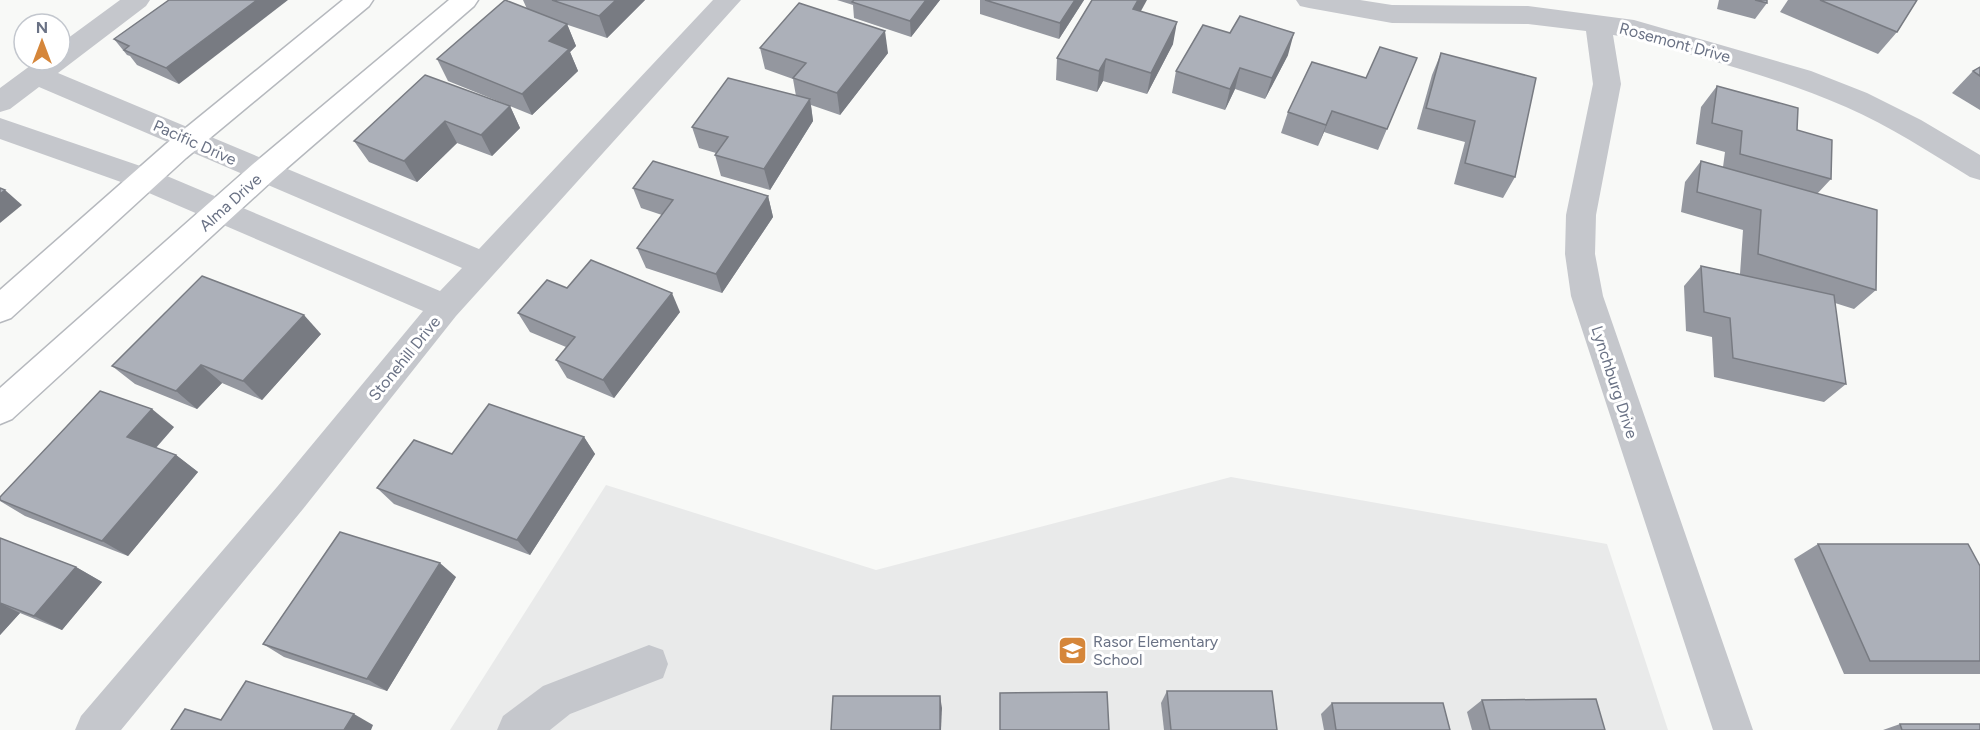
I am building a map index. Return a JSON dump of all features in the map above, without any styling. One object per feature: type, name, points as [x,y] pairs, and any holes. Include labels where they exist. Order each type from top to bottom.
[{"type":"main road","points":[[0,309],[190,140],[360,0]]},
{"type":"main road","name":"Alma Drive","points":[[0,409],[263,172],[465,0]]},
{"type":"street","points":[[72,49],[137,0]]},
{"type":"street","name":"Stonehill Drive","points":[[95,730],[290,498],[445,307],[728,0]]},
{"type":"street","name":"Rosemont Drive","points":[[1309,0],[1392,14],[1528,15],[1634,28],[1688,42],[1801,78],[1857,100],[1911,127],[1980,169]]},
{"type":"street","name":"Lynchburg Drive","points":[[1598,23],[1607,84],[1605,108],[1581,215],[1580,254],[1587,296],[1733,730]]},
{"type":"street","points":[[0,102],[41,72]]},
{"type":"street","name":"Pacific Drive","points":[[67,72],[190,140],[485,265]]},
{"type":"street","points":[[0,128],[145,179],[445,307]]},
{"type":"street","points":[[517,730],[557,700],[649,664]]},
{"type":"shaded area","name":"Rasor Elementary School","points":[[1231,477],[1607,544],[1668,730],[450,730],[606,485],[876,570]]},
{"type":"building","points":[[169,0],[257,0],[166,68],[124,50],[129,46],[114,39]]},
{"type":"building","points":[[505,0],[567,24],[549,41],[569,49],[522,94],[437,59]]},
{"type":"building","points":[[552,0],[616,0],[599,16]]},
{"type":"building","points":[[854,0],[926,0],[910,21],[852,2]]},
{"type":"building","points":[[985,0],[1075,0],[1060,23]]},
{"type":"building","points":[[1092,0],[1138,0],[1133,9],[1177,22],[1151,73],[1106,59],[1099,71],[1057,58]]},
{"type":"building","points":[[1820,0],[1917,0],[1897,32]]},
{"type":"building","points":[[799,3],[885,31],[837,93],[793,78],[806,63],[760,48]]},
{"type":"building","points":[[1240,16],[1294,33],[1272,78],[1240,68],[1230,89],[1176,71],[1203,25],[1230,33]]},
{"type":"building","points":[[1380,47],[1417,58],[1387,129],[1332,111],[1326,125],[1288,112],[1312,62],[1366,78]]},
{"type":"building","points":[[1441,53],[1536,78],[1515,177],[1465,163],[1475,121],[1426,108]]},
{"type":"building","points":[[1980,67],[1980,76],[1973,71]]},
{"type":"building","points":[[425,75],[510,106],[481,135],[445,121],[404,161],[354,141]]},
{"type":"building","points":[[728,78],[810,99],[764,169],[715,155],[728,137],[692,127]]},
{"type":"building","points":[[1717,86],[1798,108],[1797,130],[1832,140],[1831,179],[1740,154],[1742,131],[1712,123]]},
{"type":"building","points":[[653,161],[768,196],[716,274],[637,248],[673,200],[633,188]]},
{"type":"building","points":[[1701,161],[1877,210],[1876,290],[1758,254],[1761,210],[1697,192]]},
{"type":"building","points":[[591,260],[672,293],[603,380],[556,360],[575,337],[518,313],[547,280],[567,288]]},
{"type":"building","points":[[1701,266],[1834,295],[1846,384],[1733,358],[1730,318],[1704,312]]},
{"type":"building","points":[[202,276],[304,315],[243,381],[201,365],[176,391],[112,366]]},
{"type":"building","points":[[100,391],[152,409],[127,437],[176,455],[102,541],[0,500],[0,497]]},
{"type":"building","points":[[489,404],[584,437],[517,540],[377,488],[414,440],[452,454]]},
{"type":"building","points":[[340,532],[440,563],[367,679],[263,644]]},
{"type":"building","points":[[0,538],[76,567],[34,616],[0,603]]},
{"type":"building","points":[[1818,544],[1968,544],[1980,566],[1980,661],[1870,661]]},
{"type":"building","points":[[246,681],[354,714],[344,730],[171,730],[185,709],[221,720]]},
{"type":"building","points":[[1167,691],[1272,691],[1277,730],[1171,730]]},
{"type":"building","points":[[1107,692],[1109,730],[1000,730],[1000,693]]},
{"type":"building","points":[[833,696],[940,696],[940,730],[831,730]]},
{"type":"building","points":[[1596,699],[1605,730],[1490,730],[1482,700]]},
{"type":"building","points":[[1332,703],[1443,703],[1450,730],[1336,730]]},
{"type":"building","points":[[1900,724],[1980,724],[1980,730],[1902,730]]},
{"type":"place","name":"Rasor Elementary School","points":[[1072,650]]}]
